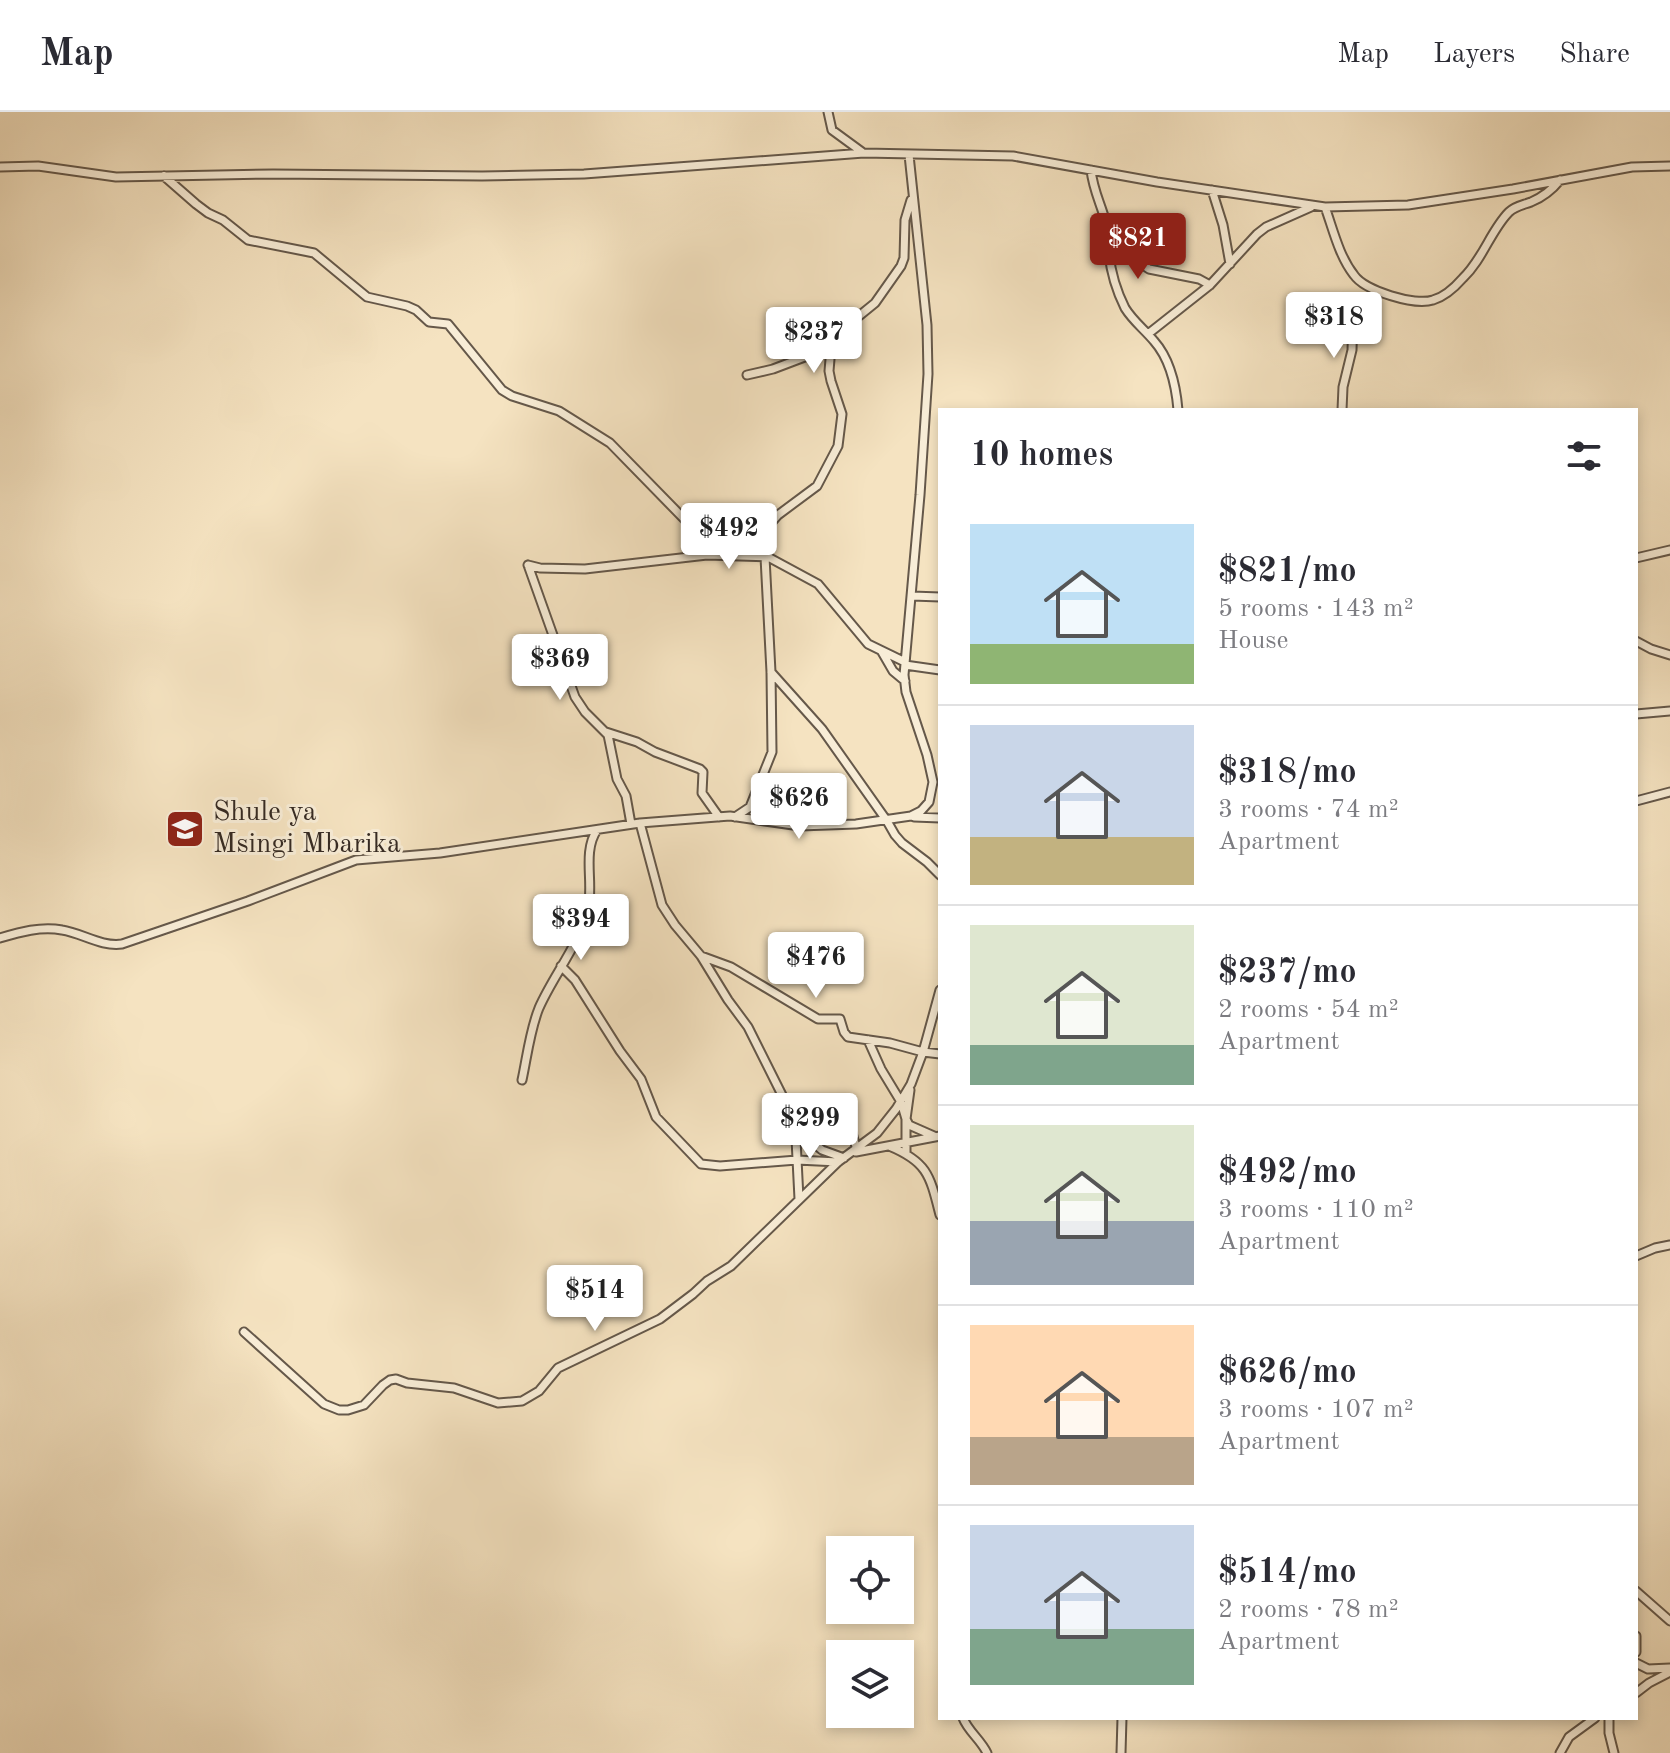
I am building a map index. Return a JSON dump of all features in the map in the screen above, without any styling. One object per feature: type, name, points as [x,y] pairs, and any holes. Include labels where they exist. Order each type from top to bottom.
[{"type":"street","points":[[828,112],[830,126],[835,133],[864,153]]},
{"type":"street","points":[[0,167],[38,166],[116,177],[273,174],[482,176],[584,174],[864,153],[1013,156],[1157,182],[1325,207],[1408,205],[1632,167],[1670,166]]},
{"type":"street","points":[[0,938],[22,931],[56,929],[117,945],[248,901],[356,860],[440,853],[640,823],[735,817],[800,826],[856,824],[887,821],[921,811],[929,802],[931,770],[906,692],[905,663],[928,374],[927,325],[909,155]]},
{"type":"street","points":[[1091,170],[1094,192],[1105,219],[1116,286],[1134,321],[1163,352],[1174,382],[1178,408]]},
{"type":"street","points":[[164,176],[196,204],[248,240],[314,253],[367,297],[407,306],[429,322],[448,324],[502,390],[559,411],[610,443],[706,544],[724,555]]},
{"type":"street","points":[[1325,207],[1345,261],[1363,284],[1402,297],[1433,301],[1463,278],[1483,254],[1511,209],[1546,194],[1560,180]]},
{"type":"street","points":[[1212,190],[1223,225],[1230,264]]},
{"type":"street","points":[[735,817],[750,807],[772,755],[764,538],[771,523],[817,486],[838,446],[842,414],[829,371],[831,347],[843,329],[875,303],[901,266],[905,220],[913,195]]},
{"type":"street","points":[[1148,334],[1210,285],[1247,243],[1266,227],[1314,206]]},
{"type":"street","points":[[1105,219],[1140,263],[1149,269],[1199,279],[1210,285]]},
{"type":"street","points":[[1342,408],[1352,350],[1353,313]]},
{"type":"street","points":[[791,363],[812,342],[843,329]]},
{"type":"street","points":[[747,375],[791,363],[831,347]]},
{"type":"street","points":[[1638,558],[1670,550]]},
{"type":"street","points":[[631,824],[626,796],[617,779],[610,740],[575,697],[528,565],[585,569],[673,558],[764,556],[818,584],[867,643],[905,663],[938,670]]},
{"type":"street","points":[[912,596],[938,597]]},
{"type":"street","points":[[1638,642],[1670,655]]},
{"type":"street","points":[[881,650],[893,671],[905,681]]},
{"type":"street","points":[[771,672],[822,729],[895,835],[938,873]]},
{"type":"street","points":[[1638,714],[1670,711]]},
{"type":"street","points":[[606,732],[702,770],[702,793],[719,817]]},
{"type":"street","points":[[932,789],[938,795]]},
{"type":"street","points":[[1638,800],[1670,792]]},
{"type":"street","points":[[911,816],[938,818]]},
{"type":"street","points":[[640,823],[662,905],[701,956],[748,1027],[788,1107],[795,1128],[799,1199]]},
{"type":"street","points":[[522,1080],[537,1014],[586,915],[590,887],[590,844],[598,829]]},
{"type":"street","points":[[701,956],[731,967],[818,1019],[840,1019],[848,1037],[938,1054]]},
{"type":"street","points":[[561,966],[575,980],[641,1079],[656,1117],[697,1161],[713,1167],[797,1160],[841,1160]]},
{"type":"street","points":[[244,1332],[332,1408],[348,1410],[364,1405],[383,1385],[396,1379],[454,1388],[498,1403],[522,1401],[539,1391],[558,1368],[660,1319],[731,1266],[841,1160],[877,1133],[911,1084],[938,997]]},
{"type":"street","points":[[868,1040],[901,1102],[909,1125],[938,1137]]},
{"type":"street","points":[[906,1153],[906,1119],[911,1084]]},
{"type":"street","points":[[795,1128],[822,1150],[841,1160]]},
{"type":"street","points":[[852,1133],[855,1151]]},
{"type":"street","points":[[855,1151],[938,1137]]},
{"type":"street","points":[[889,1146],[906,1153],[927,1171],[938,1208]]},
{"type":"street","points":[[1638,1255],[1670,1245]]},
{"type":"street","points":[[1638,1593],[1670,1621]]},
{"type":"street","points":[[1638,1664],[1648,1669]]},
{"type":"street","points":[[1638,1672],[1670,1670]]},
{"type":"street","points":[[1638,1691],[1670,1670]]},
{"type":"street","points":[[964,1720],[987,1753]]},
{"type":"street","points":[[1121,1753],[1122,1720]]},
{"type":"street","points":[[1560,1753],[1569,1737],[1591,1720]]},
{"type":"street","points":[[1609,1720],[1614,1753]]},
{"type":"place","name":"Shule ya Msingi Mbarika","points":[[185,829]]}]
